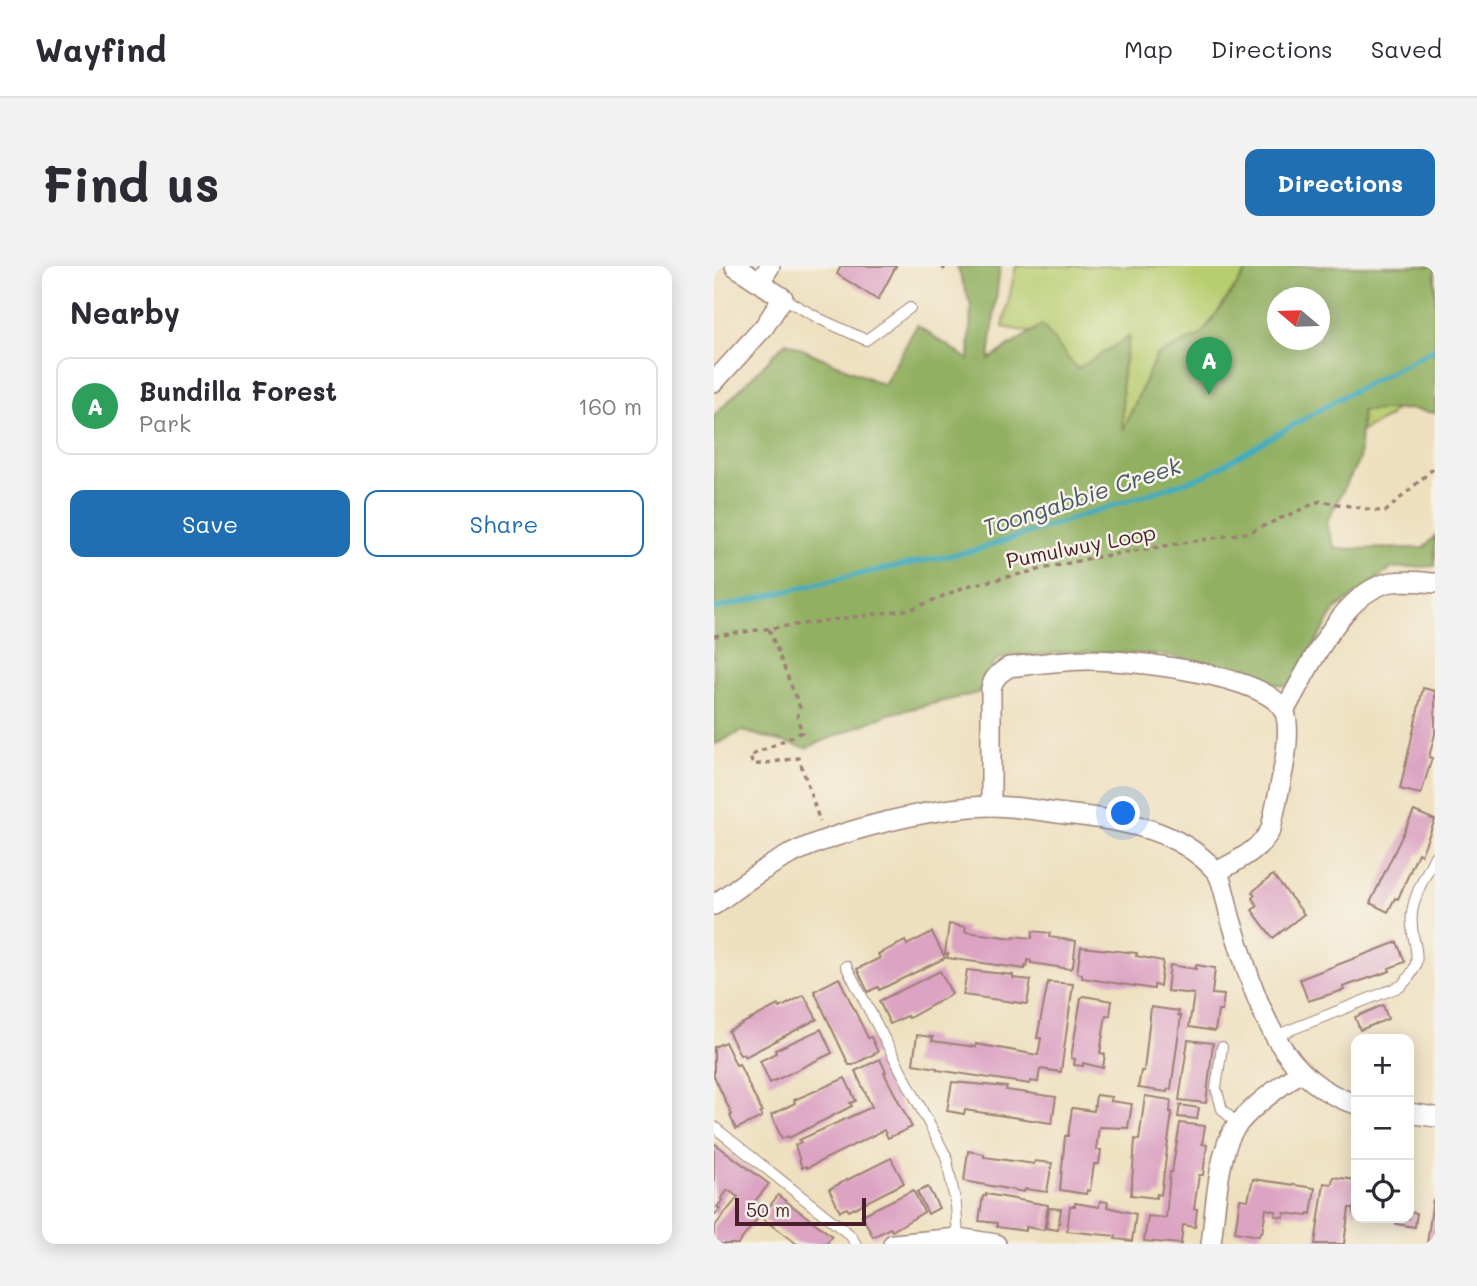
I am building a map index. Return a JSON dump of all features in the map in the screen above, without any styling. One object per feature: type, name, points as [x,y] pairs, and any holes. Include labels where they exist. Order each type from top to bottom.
[{"type":"street","points":[[714,382],[764,327],[783,298],[765,274],[734,266]]},
{"type":"street","points":[[1284,711],[1331,632],[1356,600],[1373,588],[1391,582],[1435,583]]},
{"type":"street","points":[[991,806],[991,689],[1000,672],[1009,667],[1085,660],[1166,666],[1221,677],[1251,687],[1278,701],[1284,711],[1287,739],[1271,829],[1265,841],[1243,858],[1217,872]]},
{"type":"street","points":[[714,905],[767,867],[792,854],[896,820],[945,810],[991,806],[1100,818],[1159,831],[1189,848],[1217,872],[1266,1023],[1282,1050],[1320,1088],[1351,1102]]},
{"type":"street","points":[[1211,1244],[1223,1158],[1228,1142],[1238,1125],[1301,1071]]},
{"type":"street","points":[[1414,1114],[1435,1117]]},
{"type":"street","points":[[893,1244],[958,1238],[996,1244]]},
{"type":"lane","points":[[783,298],[866,340],[910,308]]},
{"type":"lane","points":[[1274,1036],[1401,986],[1409,978],[1415,967],[1418,951],[1412,911],[1435,856]]},
{"type":"lane","points":[[846,966],[946,1156],[956,1205],[958,1238]]},
{"type":"lane","points":[[1222,1047],[1216,1088],[1218,1098],[1222,1108],[1238,1125]]},
{"type":"lane","points":[[714,1127],[850,1235],[856,1244]]},
{"type":"path","name":"Pumulwuy Loop","points":[[714,636],[912,609],[967,586],[1091,558],[1250,531],[1320,501],[1385,512],[1435,467]]},
{"type":"path","points":[[769,629],[800,708],[797,718],[802,732],[750,756],[753,765],[799,758],[826,841]]},
{"type":"green space","points":[[957,266],[1000,266],[989,359],[1042,325],[1077,369],[1129,337],[1122,377],[1123,430],[1156,356],[1201,335],[1250,266],[1435,266],[1435,413],[1410,409],[1362,411],[1359,460],[1326,523],[1335,549],[1424,548],[1435,536],[1435,566],[1392,568],[1335,610],[1289,687],[1167,655],[1073,652],[997,659],[978,693],[889,714],[806,748],[742,731],[714,745],[714,416],[786,342],[884,385],[917,325],[969,360],[971,306]]},
{"type":"green space","points":[[1016,266],[1435,266],[1415,383],[1389,417],[1314,455],[1159,508],[1050,336],[1003,327]]},
{"type":"building","points":[[841,266],[896,266],[878,300],[837,274]]},
{"type":"building","points":[[1423,688],[1435,691],[1435,734],[1429,757],[1432,758],[1421,794],[1400,789]]},
{"type":"building","points":[[1414,811],[1435,820],[1421,855],[1418,853],[1398,899],[1395,898],[1388,912],[1370,903]]},
{"type":"building","points":[[1273,875],[1304,914],[1273,938],[1252,910],[1258,906],[1252,898],[1255,895],[1252,892]]},
{"type":"building","points":[[949,924],[966,927],[965,932],[1032,938],[1033,931],[1050,933],[1049,937],[1076,941],[1073,966],[1070,969],[1031,963],[1028,960],[1025,969],[947,958],[948,954],[945,954]]},
{"type":"building","points":[[932,932],[945,958],[879,990],[878,987],[868,992],[857,969],[880,958],[878,954],[905,941],[907,945]]},
{"type":"building","points":[[1397,942],[1405,962],[1389,968],[1390,971],[1343,987],[1344,990],[1308,1001],[1300,979]]},
{"type":"building","points":[[1081,947],[1137,953],[1136,956],[1163,961],[1160,986],[1154,985],[1154,989],[1082,978],[1082,974],[1077,973]]},
{"type":"building","points":[[1170,965],[1196,969],[1196,965],[1215,968],[1212,994],[1224,995],[1215,1031],[1189,1027],[1194,994],[1167,991]]},
{"type":"building","points":[[967,970],[1013,975],[1013,978],[1031,980],[1027,1004],[963,995]]},
{"type":"building","points":[[940,971],[952,994],[909,1018],[907,1016],[890,1024],[879,1001]]},
{"type":"building","points":[[839,978],[868,1038],[871,1037],[878,1052],[853,1065],[849,1065],[814,991]]},
{"type":"building","points":[[1048,982],[1073,984],[1061,1072],[1040,1069],[1038,1082],[1031,1081],[1030,1084],[913,1064],[917,1035],[933,1037],[932,1041],[976,1047],[976,1044],[1038,1055],[1041,1038],[1037,1038]]},
{"type":"building","points":[[804,995],[817,1019],[745,1057],[740,1055],[728,1031]]},
{"type":"building","points":[[1084,996],[1112,1001],[1110,1016],[1106,1015],[1100,1053],[1105,1054],[1103,1068],[1083,1063],[1083,1066],[1074,1065],[1075,1059],[1071,1058],[1081,998]]},
{"type":"building","points":[[1383,1005],[1388,1019],[1360,1030],[1355,1017]]},
{"type":"building","points":[[1151,1007],[1179,1011],[1178,1015],[1181,1016],[1171,1089],[1167,1092],[1138,1088],[1141,1071],[1144,1071]]},
{"type":"building","points":[[821,1029],[832,1053],[770,1083],[760,1061],[776,1053],[775,1050]]},
{"type":"building","points":[[1188,1040],[1213,1043],[1206,1103],[1179,1100]]},
{"type":"building","points":[[725,1042],[762,1112],[762,1117],[736,1129],[714,1076],[714,1047]]},
{"type":"building","points":[[880,1059],[886,1072],[884,1073],[912,1127],[888,1138],[884,1130],[807,1168],[802,1168],[795,1145],[801,1142],[799,1140],[872,1107],[855,1071]]},
{"type":"building","points":[[845,1078],[856,1101],[850,1103],[852,1106],[782,1139],[771,1115],[795,1103],[794,1100]]},
{"type":"building","points":[[952,1082],[1007,1087],[1006,1090],[1056,1097],[1052,1123],[965,1110],[964,1114],[947,1111]]},
{"type":"building","points":[[1096,1095],[1112,1097],[1110,1101],[1132,1104],[1128,1128],[1099,1127],[1096,1150],[1101,1150],[1099,1164],[1094,1164],[1090,1191],[1087,1190],[1086,1194],[1060,1190],[1065,1136],[1068,1136],[1072,1108],[1094,1111]]},
{"type":"building","points":[[1145,1096],[1171,1100],[1172,1112],[1161,1195],[1157,1194],[1156,1198],[1131,1195],[1135,1139],[1139,1140]]},
{"type":"building","points":[[1180,1105],[1199,1108],[1197,1119],[1178,1117]]},
{"type":"building","points":[[1180,1123],[1205,1126],[1202,1144],[1207,1145],[1194,1209],[1197,1209],[1195,1227],[1183,1225],[1181,1244],[1144,1241],[1148,1216],[1166,1218],[1170,1172]]},
{"type":"building","points":[[714,1143],[769,1184],[755,1201],[765,1209],[738,1244],[714,1244],[714,1227],[738,1197],[728,1190],[714,1216]]},
{"type":"building","points":[[968,1151],[984,1154],[984,1157],[1034,1164],[1035,1161],[1052,1163],[1047,1192],[1025,1189],[1024,1192],[964,1181]]},
{"type":"building","points":[[891,1158],[904,1183],[849,1211],[847,1208],[840,1211],[829,1189]]},
{"type":"building","points":[[1333,1177],[1351,1179],[1351,1208],[1344,1244],[1315,1244],[1324,1183],[1332,1184]]},
{"type":"building","points":[[1253,1179],[1315,1188],[1311,1214],[1308,1213],[1307,1216],[1284,1213],[1284,1217],[1275,1216],[1276,1211],[1266,1209],[1262,1233],[1260,1232],[1259,1236],[1235,1232],[1240,1199],[1248,1200]]},
{"type":"building","points":[[928,1187],[939,1208],[928,1214],[917,1192]]},
{"type":"building","points":[[913,1190],[924,1212],[892,1231],[890,1228],[873,1237],[862,1215]]},
{"type":"building","points":[[986,1194],[1048,1205],[1044,1230],[1026,1227],[1026,1231],[997,1227],[997,1223],[979,1221],[983,1196]]},
{"type":"building","points":[[778,1195],[832,1236],[826,1244],[797,1244],[763,1219]]},
{"type":"building","points":[[1433,1199],[1435,1244],[1427,1244]]},
{"type":"building","points":[[1100,1201],[1108,1202],[1107,1207],[1136,1214],[1132,1241],[1115,1239],[1116,1236],[1067,1231],[1070,1206],[1075,1206],[1075,1203],[1099,1207]]},
{"type":"building","points":[[1049,1208],[1061,1209],[1058,1230],[1046,1228]]},
{"type":"building","points":[[1414,1213],[1417,1213],[1415,1227],[1396,1224],[1414,1223]]},
{"type":"waterway","name":"Toongabbie Creek","points":[[714,609],[845,577],[976,550],[1204,476],[1342,397],[1435,349]]},
{"type":"place","name":"Bundilla Forest","points":[[1209,395]]}]
